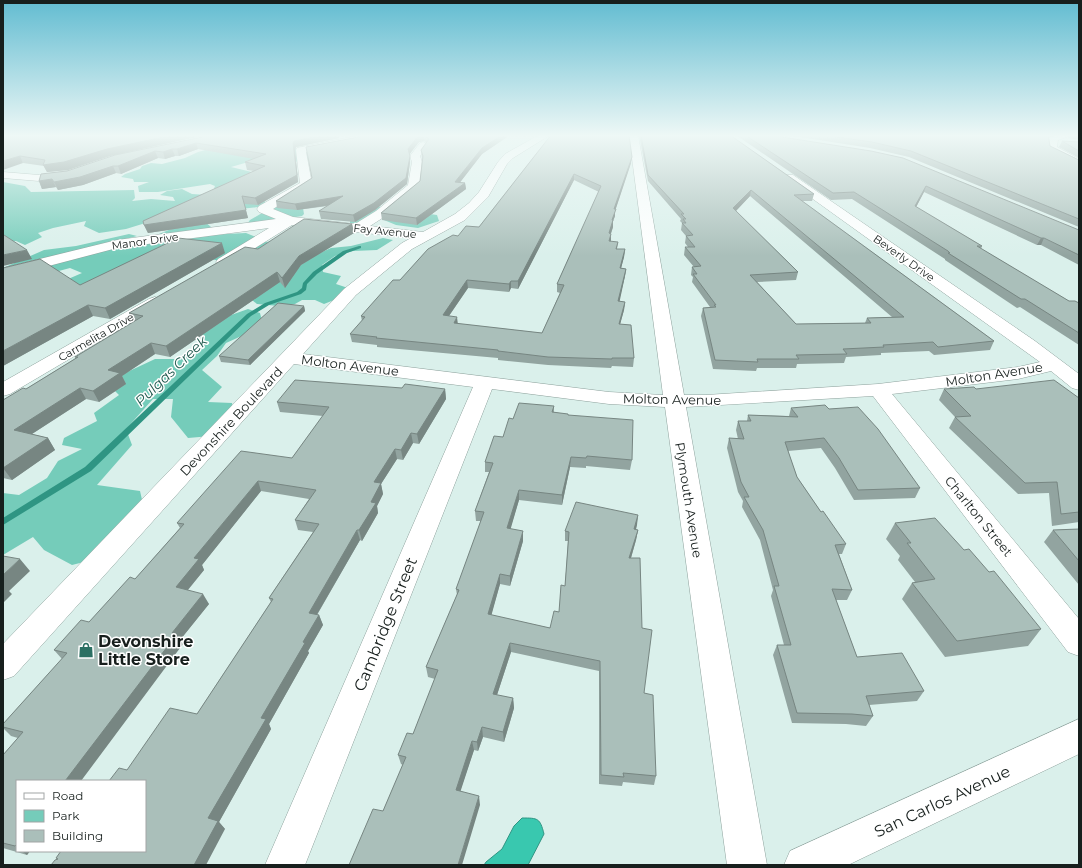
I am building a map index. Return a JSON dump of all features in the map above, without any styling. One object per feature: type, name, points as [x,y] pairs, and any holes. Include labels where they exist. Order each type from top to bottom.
[{"type":"street","points":[[9,176],[39,178],[55,176]]},
{"type":"street","name":"Fay Avenue","points":[[305,176],[306,184],[263,209],[290,221],[426,236]]},
{"type":"street","points":[[358,228],[380,214],[414,186],[415,176]]},
{"type":"street","name":"Devonshire Boulevard","points":[[3,666],[350,292],[407,246],[460,217],[484,194],[495,176]]},
{"type":"street","name":"Plymouth Avenue","points":[[639,176],[747,865]]},
{"type":"street","name":"Beverly Drive","points":[[786,176],[1022,340],[1079,384]]},
{"type":"street","points":[[207,272],[290,221]]},
{"type":"street","name":"Manor Drive","points":[[3,273],[117,244],[290,221]]},
{"type":"street","name":"Carmelita Drive","points":[[3,390],[166,296]]},
{"type":"street","name":"Molton Avenue","points":[[290,358],[609,398],[674,401],[706,401],[878,390],[1018,373],[1054,365]]},
{"type":"street","name":"Cambridge Street","points":[[286,865],[485,382]]},
{"type":"street","name":"Charlton Street","points":[[878,390],[1079,642]]},
{"type":"street","name":"San Carlos Avenue","points":[[804,865],[1079,736]]},
{"type":"green space","points":[[123,176],[256,176],[213,191],[215,186],[210,184],[158,192],[139,192],[138,186],[149,182],[134,182],[133,179],[121,177]]},
{"type":"green space","points":[[3,182],[25,186],[31,192],[134,190],[135,198],[132,201],[151,199],[175,201],[173,197],[160,195],[167,191],[182,189],[192,194],[207,195],[207,204],[126,229],[99,233],[84,226],[86,221],[53,228],[38,233],[42,237],[25,245],[16,241],[3,244]]},
{"type":"green space","points":[[289,197],[303,208],[304,214],[302,216],[278,220],[271,227],[265,229],[250,229],[247,224],[250,220]]},
{"type":"green space","points":[[263,200],[268,204],[258,207],[222,211],[203,220],[211,227],[207,235],[246,233],[256,237],[252,243],[280,241],[221,261],[204,258],[3,312],[52,286],[82,273],[70,268],[3,286],[3,268],[44,250],[76,246],[129,234],[137,236],[111,243],[132,245],[186,223],[213,204]]},
{"type":"green space","points":[[361,204],[437,215],[439,221],[418,228],[396,225],[384,220],[383,216],[358,223],[350,223],[350,219]]},
{"type":"green space","points":[[383,238],[393,240],[377,250],[353,251],[335,256],[322,265],[323,272],[341,276],[336,284],[348,288],[339,298],[324,304],[315,300],[302,300],[295,304],[279,306],[257,304],[252,300],[315,255],[331,248],[351,246]]},
{"type":"green space","points":[[248,309],[260,313],[262,321],[246,334],[226,343],[217,356],[202,370],[222,387],[208,402],[232,403],[234,414],[211,436],[188,438],[171,417],[173,399],[153,399],[126,429],[132,445],[97,485],[140,491],[143,504],[115,554],[72,565],[44,550],[33,537],[3,555],[3,493],[19,495],[47,478],[58,461],[82,449],[62,445],[64,438],[97,421],[94,413],[119,395],[112,388],[123,374],[155,359],[180,359],[201,342],[206,324]]},
{"type":"shaded area","points":[[522,818],[532,818],[538,820],[544,834],[528,865],[484,865],[502,849],[514,826]]},
{"type":"building","points":[[41,176],[84,176],[54,182],[52,179],[39,181]]},
{"type":"building","points":[[244,176],[296,176],[255,198],[242,196],[246,210],[144,225],[143,221]]},
{"type":"building","points":[[312,176],[406,176],[406,178],[374,203],[353,215],[319,211],[343,196],[295,204],[276,201],[312,178]]},
{"type":"building","points":[[421,176],[460,176],[455,182],[465,183],[416,218],[381,213],[420,181]]},
{"type":"building","points":[[519,176],[573,176],[518,281],[511,281],[509,284],[467,280],[443,315],[457,317],[454,323],[542,333],[564,285],[557,284],[601,186],[577,176],[626,176],[614,209],[616,209],[609,233],[611,234],[609,241],[618,242],[616,249],[625,249],[620,268],[626,269],[618,301],[625,302],[619,324],[631,325],[634,358],[612,359],[548,357],[350,334],[365,317],[361,316],[393,280],[400,280],[428,249],[453,235],[458,236],[466,226],[479,227]]},
{"type":"building","points":[[648,176],[788,176],[814,194],[794,195],[994,341],[938,347],[933,342],[883,345],[884,347],[843,349],[847,354],[796,355],[799,359],[757,359],[758,362],[715,360],[703,308],[716,307],[714,305],[716,305],[693,274],[697,274],[692,267],[701,266],[685,247],[695,247],[686,236],[693,235],[682,223],[686,223],[683,219],[686,219],[681,214],[684,214]],"holes":[[[751,190],[904,317],[867,318],[871,323],[796,324],[750,275],[798,272],[733,208]]]},
{"type":"building","points":[[806,176],[946,176],[1079,230],[1079,255],[926,186],[915,206],[982,246],[977,246],[1069,301],[1079,303],[1079,333],[1025,299],[1021,299],[854,192],[833,193]]},
{"type":"building","points":[[972,176],[1079,176],[1079,219]]},
{"type":"building","points":[[304,219],[352,224],[299,256],[282,278],[277,272],[166,346],[151,343],[108,370],[120,373],[93,391],[80,388],[14,430],[48,438],[3,468],[3,400],[23,388],[26,389],[78,357],[75,357],[143,316],[129,313],[245,247],[258,249]]},
{"type":"building","points":[[4,235],[27,250],[3,255]]},
{"type":"building","points":[[178,238],[222,243],[105,308],[88,305],[3,351],[3,268],[40,259],[80,285]]},
{"type":"building","points":[[278,303],[304,306],[248,360],[219,356]]},
{"type":"building","points":[[295,380],[402,388],[405,384],[445,389],[417,434],[411,433],[401,450],[395,449],[374,482],[381,483],[371,502],[376,503],[359,530],[357,530],[309,613],[319,615],[303,642],[305,643],[261,718],[266,719],[208,818],[218,821],[194,865],[51,865],[58,859],[56,858],[60,852],[146,852],[146,780],[110,780],[119,768],[127,770],[170,708],[197,714],[273,599],[269,598],[319,524],[295,520],[316,490],[258,481],[194,558],[199,559],[176,587],[203,594],[172,633],[177,634],[66,780],[16,780],[16,845],[3,843],[3,755],[23,732],[3,727],[3,724],[67,653],[54,650],[81,620],[89,622],[130,577],[135,579],[184,524],[177,523],[241,451],[292,458],[329,407],[277,402]]},
{"type":"building","points":[[1054,380],[1079,398],[1079,512],[1061,514],[1057,482],[1025,483],[955,417],[971,416],[944,389],[974,387],[976,389]]},
{"type":"building","points":[[519,403],[554,406],[552,412],[568,415],[633,420],[632,460],[587,456],[586,458],[571,457],[562,495],[519,490],[507,528],[523,531],[510,576],[500,574],[488,614],[550,628],[554,611],[559,612],[561,585],[565,586],[569,532],[565,531],[576,502],[638,515],[634,529],[638,530],[629,558],[640,558],[642,628],[652,630],[644,693],[653,695],[656,776],[623,773],[624,777],[601,775],[600,661],[510,643],[493,694],[513,698],[503,732],[482,727],[477,742],[472,741],[456,790],[479,796],[458,865],[349,865],[373,809],[383,811],[406,757],[398,755],[407,733],[413,734],[438,670],[426,667],[459,590],[456,589],[484,512],[475,511],[493,463],[485,462],[494,436],[503,437],[509,418],[513,419]]},
{"type":"building","points":[[825,405],[829,409],[858,407],[878,429],[920,488],[858,490],[839,458],[824,438],[785,442],[797,477],[821,512],[823,511],[846,544],[835,545],[852,590],[832,589],[857,657],[902,653],[924,691],[866,696],[873,716],[797,713],[777,645],[791,645],[774,586],[779,586],[763,530],[744,497],[749,497],[741,482],[729,438],[744,439],[738,421],[751,421],[748,415],[798,417],[791,408]]},
{"type":"building","points":[[935,518],[964,550],[969,549],[989,572],[994,571],[1041,629],[957,641],[912,583],[935,579],[907,543],[911,543],[895,523]]},
{"type":"building","points":[[1079,529],[1079,561],[1053,530]]},
{"type":"building","points":[[3,556],[20,559],[3,575]]},
{"type":"waterway","name":"Pulgas Creek","points":[[3,522],[88,469],[249,315],[267,304],[299,293],[304,289],[305,284],[315,273],[345,252],[359,247]]},
{"type":"place","name":"Devonshire Little Store","points":[[86,650]]}]
